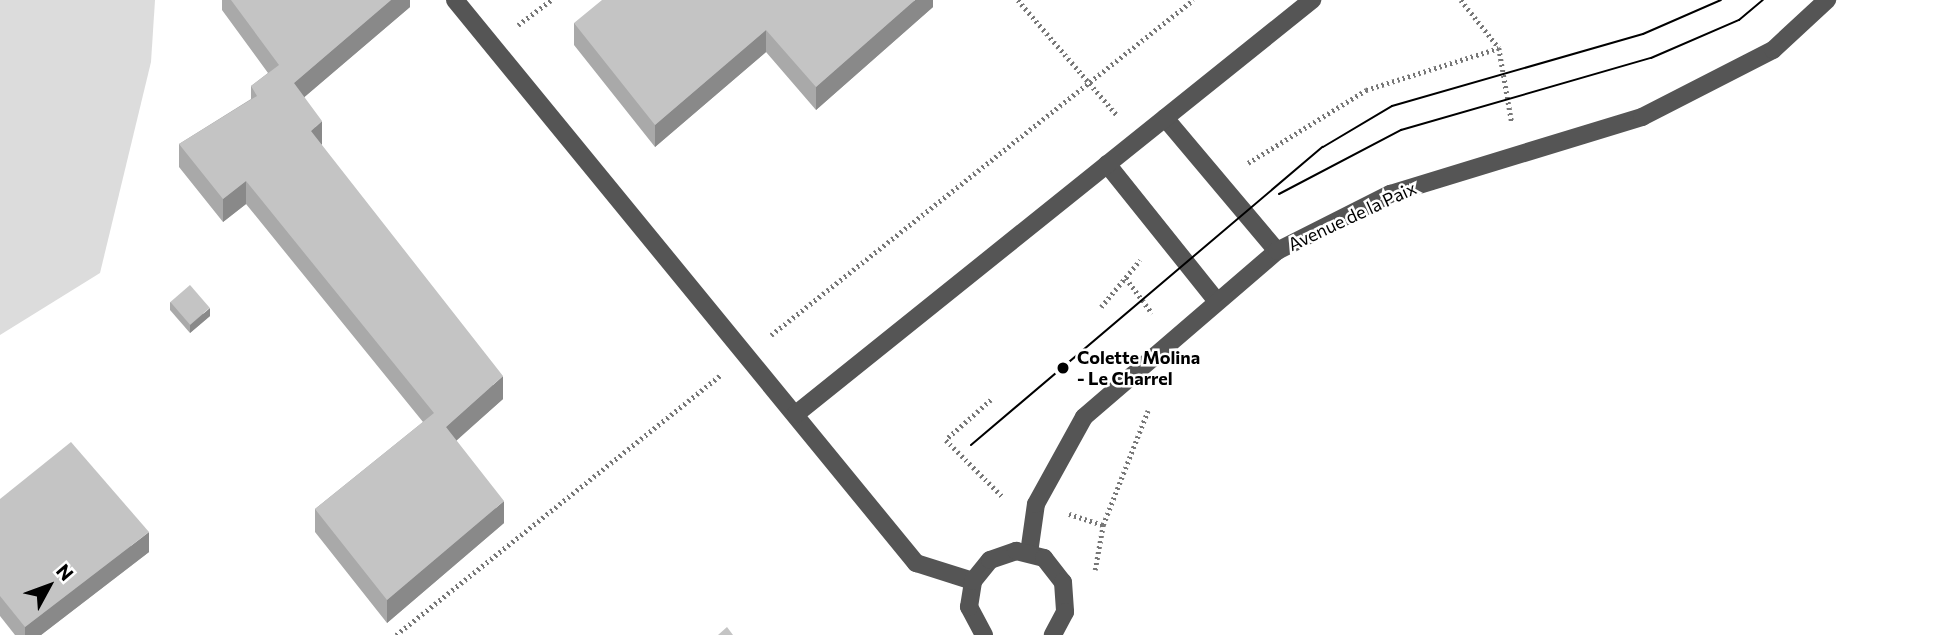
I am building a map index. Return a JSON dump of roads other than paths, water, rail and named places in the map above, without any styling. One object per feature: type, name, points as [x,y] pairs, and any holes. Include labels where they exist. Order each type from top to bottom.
[{"type":"street","points":[[455,0],[747,353],[915,563],[973,581]]},
{"type":"street","points":[[796,414],[1312,0]]},
{"type":"street","name":"Avenue de la Paix","points":[[1029,553],[1036,505],[1084,417],[1216,300],[1277,251],[1391,194],[1517,151],[1642,117],[1773,50],[1827,0]]},
{"type":"street","points":[[1165,118],[1277,251]]},
{"type":"street","points":[[1107,164],[1216,300]]},
{"type":"street","points":[[984,635],[969,607],[973,581],[996,557],[1029,553],[1055,568],[1063,582],[1065,612],[1053,635]]},
{"type":"tram line","points":[[971,445],[1323,147],[1392,106],[1643,34],[1721,0]]},
{"type":"tram line","points":[[1279,194],[1401,130],[1651,58],[1739,20],[1763,0]]},
{"type":"place","name":"Colette Molina - Le Charrel","points":[[1063,368]]}]
